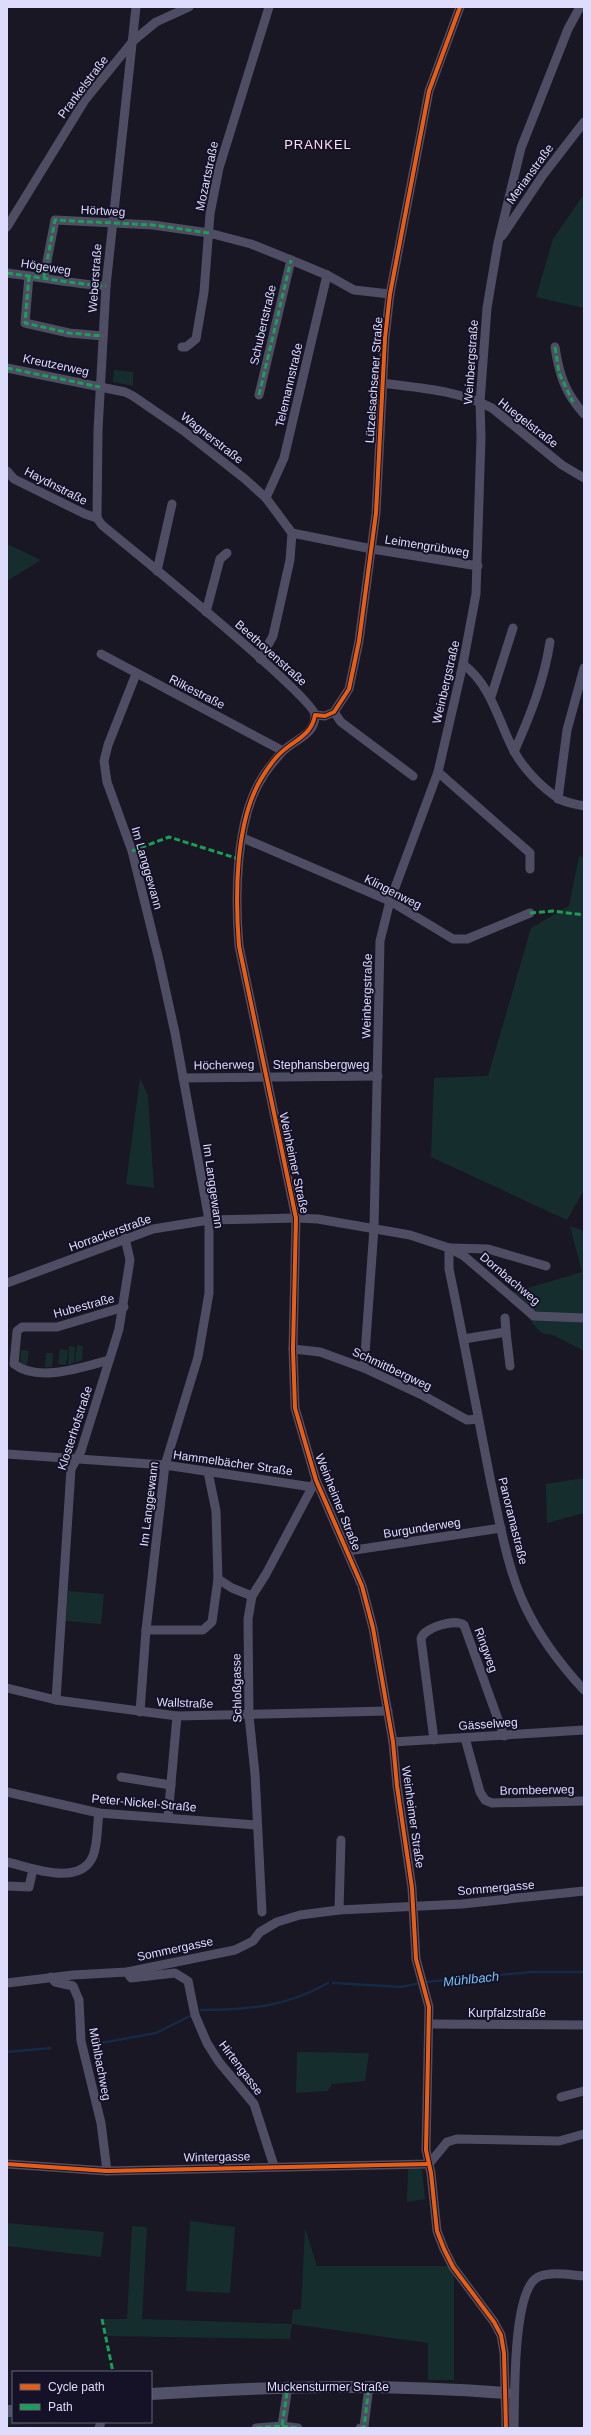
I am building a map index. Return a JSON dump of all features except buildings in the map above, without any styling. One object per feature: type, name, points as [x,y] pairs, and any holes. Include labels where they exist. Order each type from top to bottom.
[{"type":"street","name":"Weberstraße","points":[[97,518],[100,387],[106,286],[111,223],[136,7]]},
{"type":"street","name":"Prankelstraße","points":[[7,227],[85,100],[133,41],[156,22],[189,7]]},
{"type":"street","name":"Mozartstraße","points":[[182,347],[186,347],[196,339],[204,292],[209,233],[219,168],[269,7]]},
{"type":"street","name":"Lützelsachsener Straße","points":[[334,712],[349,690],[359,641],[372,549],[376,513],[382,382],[390,294],[430,91],[460,7]]},
{"type":"street","name":"Weinbergstraße","points":[[364,1368],[374,1228],[380,941],[390,901],[438,772],[463,664],[476,594],[478,566],[480,402],[487,308],[498,243],[521,148],[568,29],[580,7]]},
{"type":"street","name":"Merianstraße","points":[[498,243],[543,175],[584,122]]},
{"type":"street","name":"Hörtweg","points":[[44,277],[55,220],[153,225],[209,233]]},
{"type":"street","points":[[209,233],[251,244],[327,274],[354,290],[390,294]]},
{"type":"street","name":"Schubertstraße","points":[[259,395],[291,260]]},
{"type":"street","name":"Högeweg","points":[[7,273],[44,277],[73,284],[106,286]]},
{"type":"street","name":"Telemannstraße","points":[[266,498],[284,458],[327,274]]},
{"type":"street","points":[[29,276],[25,323],[69,333],[103,336]]},
{"type":"street","points":[[555,347],[559,373],[573,402],[584,414]]},
{"type":"street","name":"Kreutzerweg","points":[[7,368],[100,387]]},
{"type":"street","name":"Huegelstraße","points":[[382,382],[465,395],[480,402],[492,408],[562,464],[584,478]]},
{"type":"street","name":"Wagnerstraße","points":[[100,387],[125,392],[155,410],[245,479],[266,498],[292,533]]},
{"type":"street","name":"Haydnstraße","points":[[7,471],[14,478],[85,514],[97,518]]},
{"type":"street","points":[[157,571],[172,504]]},
{"type":"street","name":"Beethovenstraße","points":[[97,518],[102,525],[260,659],[307,702],[315,715]]},
{"type":"street","points":[[260,659],[273,636],[290,560],[292,533],[372,549]]},
{"type":"street","name":"Leimengrübweg","points":[[372,549],[478,566]]},
{"type":"street","points":[[206,612],[220,559],[227,553]]},
{"type":"street","points":[[491,697],[513,628]]},
{"type":"street","points":[[514,752],[532,712],[546,669],[550,642]]},
{"type":"street","name":"Rilkestraße","points":[[101,654],[283,751]]},
{"type":"street","points":[[463,664],[472,671],[491,697],[514,752],[533,777],[558,799],[584,806]]},
{"type":"street","points":[[558,799],[567,730],[584,668]]},
{"type":"street","name":"Im Langgewann","points":[[136,674],[113,731],[104,762],[107,782],[132,851],[159,960],[183,1078],[208,1220],[209,1293],[199,1350],[165,1465],[146,1630],[140,1712]]},
{"type":"street","points":[[315,715],[325,716],[334,712],[341,722],[413,776]]},
{"type":"street","name":"Weinheimer Straße","points":[[315,715],[314,722],[307,734],[283,751],[261,779],[248,812],[243,838],[236,907],[239,946],[265,1077],[296,1218],[292,1349],[295,1408],[314,1484],[348,1551],[364,1593],[373,1628],[393,1742],[397,1786],[404,1825],[414,1906],[416,1959],[429,2007],[430,2024],[426,2150],[437,2231],[454,2267],[494,2322],[501,2335],[506,2394],[506,2428]]},
{"type":"street","points":[[438,772],[530,853],[530,869]]},
{"type":"street","name":"Klingenweg","points":[[243,838],[390,901],[446,937],[460,940],[467,939],[530,913]]},
{"type":"street","name":"Stephansbergweg","points":[[265,1077],[378,1076]]},
{"type":"street","name":"Höcherweg","points":[[183,1078],[265,1077]]},
{"type":"street","name":"Dornbachweg","points":[[296,1218],[374,1228],[410,1235],[448,1248],[470,1261],[534,1316],[584,1318]]},
{"type":"street","name":"Horrackerstraße","points":[[7,1283],[125,1238],[153,1229],[208,1220],[296,1218]]},
{"type":"street","name":"Klosterhofstraße","points":[[56,1700],[71,1476],[74,1460],[81,1450],[124,1307],[130,1260],[125,1238]]},
{"type":"street","name":"Dornbachweg","points":[[448,1248],[488,1249],[546,1266]]},
{"type":"street","name":"Panoramastraße","points":[[448,1248],[449,1269],[501,1528],[524,1605],[557,1661],[584,1690]]},
{"type":"street","name":"Hubestraße","points":[[109,1360],[60,1373],[22,1370],[14,1364],[17,1331],[22,1326],[57,1327],[124,1307]]},
{"type":"street","points":[[505,1318],[510,1366]]},
{"type":"street","points":[[464,1339],[506,1332]]},
{"type":"street","name":"Schmittbergweg","points":[[292,1349],[320,1352],[364,1368],[424,1396],[466,1420],[478,1419]]},
{"type":"street","name":"Hammelbächer Straße","points":[[7,1454],[74,1460],[165,1465],[208,1472],[314,1484]]},
{"type":"street","points":[[146,1630],[203,1630],[212,1622],[218,1580],[216,1511],[208,1472]]},
{"type":"street","name":"Schloßgasse","points":[[263,1921],[256,1825],[255,1774],[249,1716],[248,1619],[252,1596],[266,1574],[314,1484]]},
{"type":"street","name":"Burgunderweg","points":[[348,1551],[501,1528]]},
{"type":"street","points":[[218,1580],[232,1588],[252,1596]]},
{"type":"street","name":"Ringweg","points":[[434,1740],[420,1639],[424,1632],[451,1622],[460,1622],[464,1625],[504,1736]]},
{"type":"street","name":"Wallstraße","points":[[7,1688],[56,1700],[177,1716],[249,1716],[388,1711]]},
{"type":"street","points":[[168,1817],[177,1716]]},
{"type":"street","name":"Gässelweg","points":[[393,1742],[584,1730]]},
{"type":"street","name":"Brombeerweg","points":[[465,1738],[480,1792],[485,1800],[492,1802],[584,1801]]},
{"type":"street","points":[[121,1777],[171,1785]]},
{"type":"street","name":"Peter-Nickel-Straße","points":[[7,1792],[99,1813],[168,1817],[256,1825]]},
{"type":"street","points":[[7,1862],[72,1875],[87,1868],[94,1855],[99,1813]]},
{"type":"street","points":[[339,1910],[341,1840]]},
{"type":"street","points":[[7,1886],[29,1887],[33,1868]]},
{"type":"street","name":"Sommergasse","points":[[7,1983],[51,1977],[127,1972],[234,1950],[253,1941],[263,1921],[277,1922],[300,1915],[339,1910],[462,1904],[584,1891]]},
{"type":"street","name":"Hirtengasse","points":[[127,1972],[131,1978],[167,1973],[175,1973],[184,1977],[190,1986],[195,2013],[211,2049],[254,2106],[274,2166]]},
{"type":"street","name":"Mühlbachweg","points":[[51,1977],[55,1982],[73,1986],[78,1996],[81,2041],[100,2123],[107,2171]]},
{"type":"street","name":"Kurpfalzstraße","points":[[430,2024],[584,2025]]},
{"type":"street","points":[[561,2097],[584,2091]]},
{"type":"street","points":[[429,2164],[447,2142],[457,2139],[559,2141],[584,2134]]},
{"type":"street","name":"Wintergasse","points":[[7,2164],[107,2171],[274,2166],[429,2164]]},
{"type":"street","points":[[514,2428],[515,2365],[519,2321],[530,2285],[537,2277],[548,2275],[584,2276]]},
{"type":"street","points":[[282,2426],[288,2386]]},
{"type":"street","name":"Muckensturmer Straße","points":[[152,2394],[288,2386],[370,2386],[506,2394]]},
{"type":"street","points":[[363,2428],[370,2386]]},
{"type":"street","points":[[256,2428],[282,2426],[298,2428]]},
{"type":"green space","points":[[584,194],[584,308],[536,297],[553,239]]},
{"type":"green space","points":[[114,370],[133,372],[133,386],[113,382]]},
{"type":"green space","points":[[7,544],[41,560],[7,581]]},
{"type":"green space","points":[[579,856],[584,857],[584,1190],[567,1220],[431,1157],[434,1078],[488,1076],[531,928],[569,906]]},
{"type":"green space","points":[[140,1078],[148,1096],[154,1188],[126,1184]]},
{"type":"green space","points":[[570,1226],[584,1231],[584,1351],[553,1335],[541,1333],[508,1294],[582,1272]]},
{"type":"green space","points":[[77,1345],[83,1346],[82,1360],[75,1363]]},
{"type":"green space","points":[[69,1346],[75,1347],[74,1363],[68,1365]]},
{"type":"green space","points":[[60,1349],[68,1350],[66,1365],[58,1364]]},
{"type":"green space","points":[[21,1350],[29,1351],[27,1366],[20,1364]]},
{"type":"green space","points":[[46,1353],[53,1353],[52,1367],[45,1367]]},
{"type":"green space","points":[[584,1478],[584,1513],[547,1523],[546,1484]]},
{"type":"green space","points":[[68,1591],[104,1594],[101,1624],[66,1621]]},
{"type":"green space","points":[[297,2052],[369,2053],[365,2081],[332,2084],[328,2091],[296,2093]]},
{"type":"green space","points":[[408,2168],[418,2168],[422,2170],[425,2199],[407,2202]]},
{"type":"green space","points":[[190,2221],[235,2227],[230,2293],[186,2291]]},
{"type":"green space","points":[[7,2223],[104,2232],[101,2257],[7,2246]]},
{"type":"green space","points":[[132,2226],[147,2227],[142,2319],[291,2324],[293,2310],[301,2309],[305,2228],[317,2266],[454,2266],[454,2380],[428,2380],[428,2343],[292,2324],[290,2339],[107,2336],[104,2319],[127,2319]]},
{"type":"green space","points":[[7,2416],[12,2416],[12,2423],[62,2423],[7,2425]]},
{"type":"waterway","name":"Mühlbach","points":[[425,1982],[531,1972],[584,1972]]},
{"type":"waterway","name":"Mühlbach","points":[[201,2010],[266,2006],[297,1997],[328,1983]]},
{"type":"waterway","name":"Mühlbach","points":[[333,1983],[401,1987],[420,1983]]},
{"type":"waterway","name":"Mühlbach","points":[[101,2043],[156,2033],[192,2015]]},
{"type":"waterway","name":"Mühlbach","points":[[7,2052],[50,2048]]},
{"type":"marked path","points":[[44,277],[55,220],[153,225],[209,233]]},
{"type":"marked path","points":[[259,395],[291,260]]},
{"type":"marked path","points":[[7,273],[106,286]]},
{"type":"marked path","points":[[29,276],[25,323],[69,333],[103,336]]},
{"type":"marked path","points":[[555,347],[559,373],[573,402]]},
{"type":"marked path","points":[[7,368],[100,387]]},
{"type":"marked path","points":[[132,851],[169,837],[239,859]]},
{"type":"marked path","points":[[530,913],[553,911],[584,915]]},
{"type":"marked path","points":[[102,2319],[113,2371]]},
{"type":"marked path","points":[[256,2428],[282,2426],[288,2386]]},
{"type":"marked path","points":[[360,2428],[364,2427],[369,2386]]},
{"type":"marked path","points":[[282,2426],[298,2428]]},
{"type":"cycle path","points":[[460,7],[429,91],[390,294],[385,338],[376,513],[359,641],[349,689],[334,712],[325,716],[315,715],[311,727],[307,732],[277,756],[261,779],[252,797],[246,817],[239,860],[237,905],[239,946],[296,1218],[293,1349],[295,1408],[316,1480],[362,1586],[373,1628],[393,1742],[397,1786],[412,1888],[416,1959],[429,2007],[426,2150],[431,2173],[437,2231],[453,2267],[494,2322],[501,2335],[504,2353],[506,2428]]},
{"type":"cycle path","points":[[7,2164],[107,2171],[429,2164]]},
{"type":"district","name":"PRANKEL","points":[[318,144]]}]
